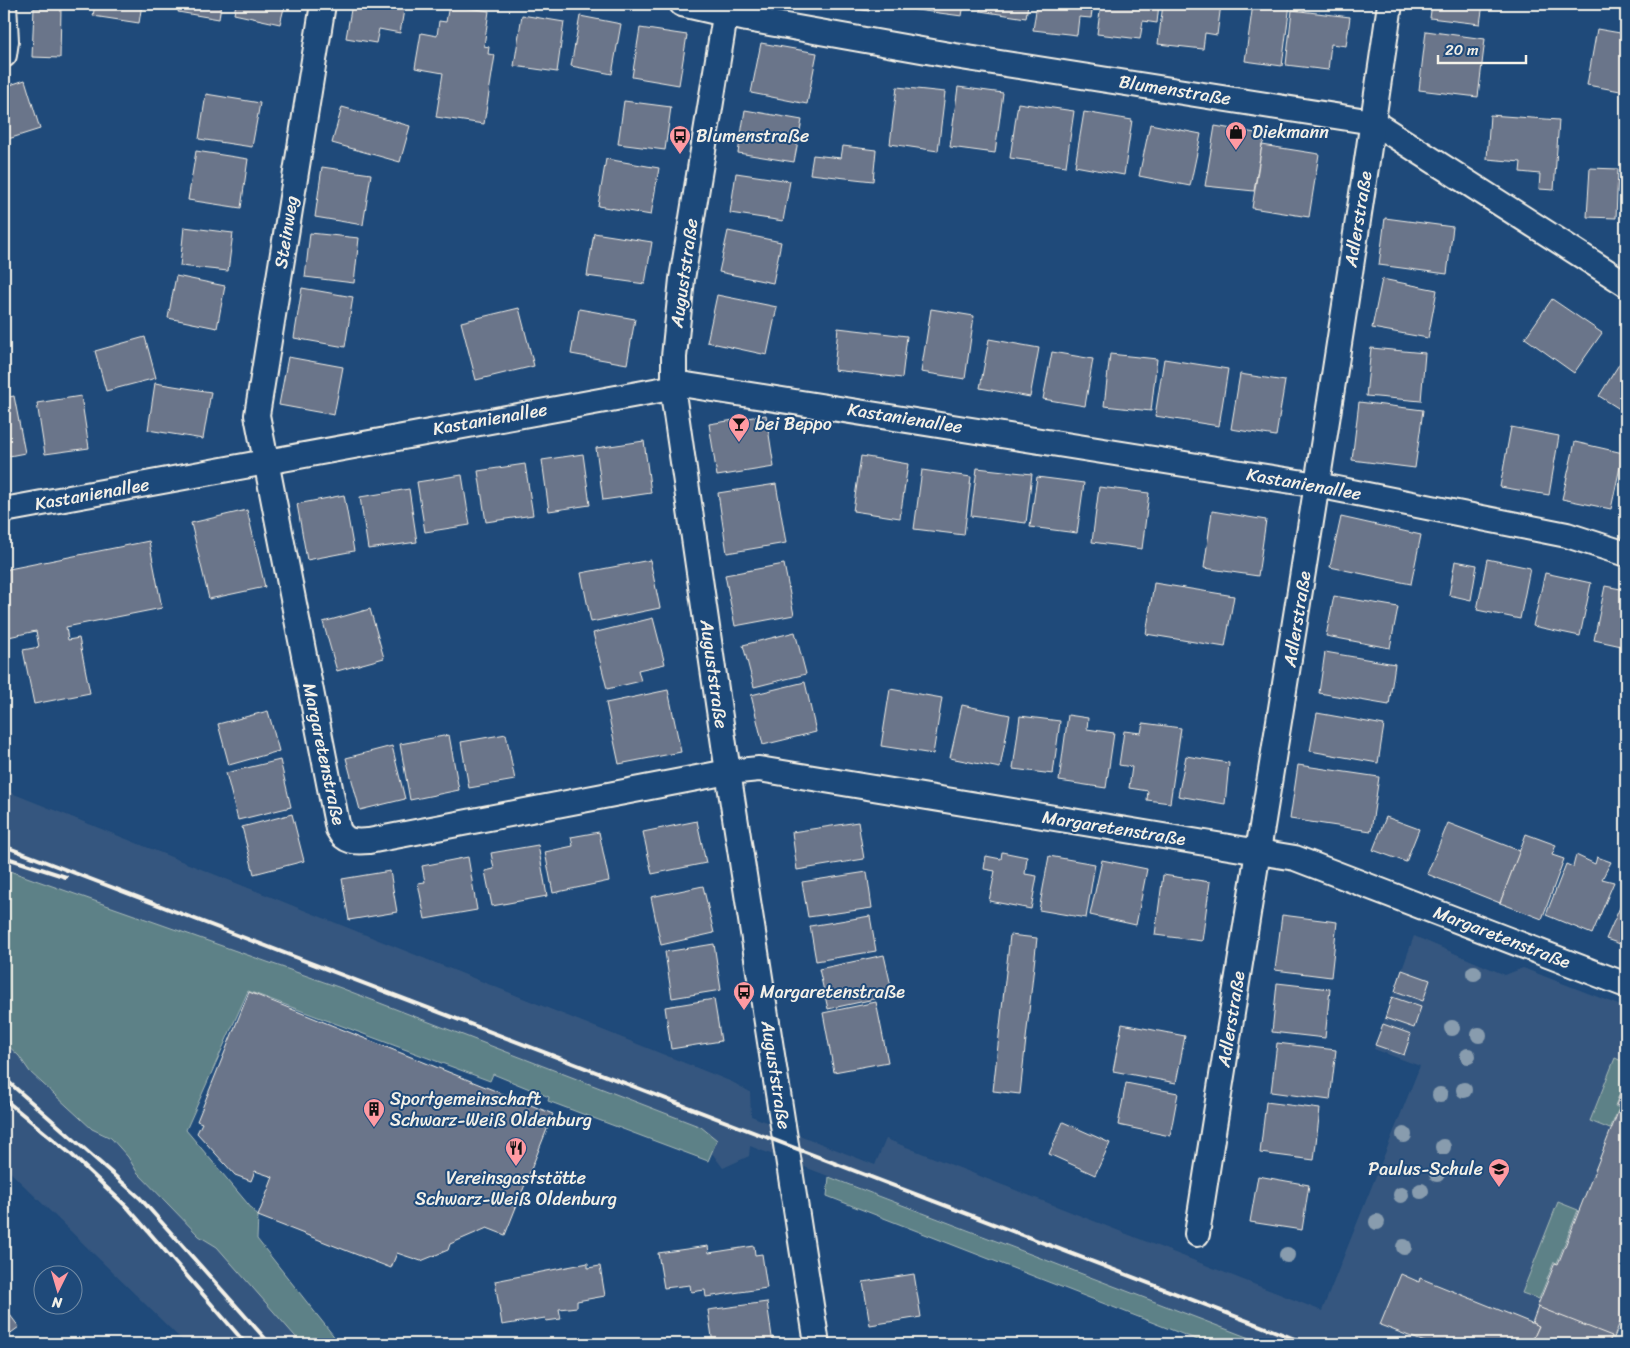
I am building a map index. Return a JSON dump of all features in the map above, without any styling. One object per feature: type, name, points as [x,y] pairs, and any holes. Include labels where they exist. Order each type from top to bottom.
[{"type":"street","points":[[4,4],[4,55]]},
{"type":"street","name":"Steinweg","points":[[264,461],[256,415],[323,4]]},
{"type":"street","name":"Blumenstraße","points":[[682,4],[726,9],[955,56],[1373,122],[1626,284]]},
{"type":"street","name":"Adlerstraße","points":[[1197,1234],[1317,485],[1390,4]]},
{"type":"street","name":"Auguststraße","points":[[726,9],[682,279],[677,318],[673,386],[675,413],[728,772],[816,1344]]},
{"type":"street","name":"Kastanienallee","points":[[4,510],[673,386],[704,386],[1317,485],[1567,535],[1626,554]]},
{"type":"street","name":"Margaretenstraße","points":[[264,461],[338,829],[342,836],[349,841],[369,841],[728,772],[759,769],[1295,858],[1626,985]]},
{"type":"shaded area","points":[[4,790],[732,1082],[750,1092],[751,1116],[875,1165],[886,1139],[1322,1311],[1420,1066],[1374,1049],[1414,936],[1505,975],[1523,968],[1626,1008],[1626,1344],[1265,1344],[750,1146],[749,1156],[723,1168],[712,1153],[717,1140],[341,988],[4,869]]},
{"type":"shaded area","points":[[4,1042],[19,1056],[30,1072],[92,1129],[110,1138],[128,1157],[137,1172],[199,1236],[217,1246],[302,1344],[186,1344],[4,1166]]},
{"type":"green space","points":[[4,869],[341,988],[701,1127],[717,1140],[708,1161],[548,1101],[549,1097],[493,1074],[490,1081],[248,991],[186,1130],[258,1216],[257,1239],[340,1344],[302,1344],[217,1247],[199,1236],[137,1172],[128,1157],[111,1138],[92,1129],[30,1072],[19,1056],[4,1042]]},
{"type":"green space","points":[[1615,1058],[1626,1063],[1626,1076],[1615,1106],[1619,1108],[1610,1129],[1590,1121]]},
{"type":"green space","points":[[829,1177],[1265,1344],[1208,1344],[827,1196]]},
{"type":"green space","points":[[1558,1202],[1578,1210],[1557,1263],[1554,1262],[1539,1299],[1522,1293]]},
{"type":"building","points":[[95,4],[142,4],[139,23],[93,16]]},
{"type":"building","points":[[180,4],[221,4],[219,19],[178,12]]},
{"type":"building","points":[[236,4],[285,4],[280,24],[234,14]]},
{"type":"building","points":[[352,4],[405,4],[400,33],[379,29],[376,43],[346,38]]},
{"type":"building","points":[[829,4],[870,4],[869,11]]},
{"type":"building","points":[[909,4],[964,4],[962,16],[909,9]]},
{"type":"building","points":[[981,4],[1028,4],[1026,18],[980,11]]},
{"type":"building","points":[[1037,4],[1093,4],[1091,18],[1079,17],[1077,35],[1033,30]]},
{"type":"building","points":[[1101,4],[1159,4],[1157,23],[1143,21],[1140,39],[1097,34]]},
{"type":"building","points":[[1163,4],[1221,4],[1217,35],[1205,33],[1203,49],[1158,44]]},
{"type":"building","points":[[1253,4],[1290,4],[1282,66],[1245,61]]},
{"type":"building","points":[[1432,4],[1483,4],[1480,24],[1430,18]]},
{"type":"building","points":[[449,5],[489,11],[484,46],[489,47],[488,54],[495,55],[484,124],[436,117],[443,73],[415,68],[421,33],[437,36],[439,21],[446,22]]},
{"type":"building","points":[[34,8],[61,9],[60,58],[32,57]]},
{"type":"building","points":[[1292,10],[1350,17],[1346,46],[1331,44],[1328,70],[1286,65]]},
{"type":"building","points":[[522,15],[564,22],[557,72],[514,66]]},
{"type":"building","points":[[580,16],[621,24],[612,74],[571,66]]},
{"type":"building","points":[[640,28],[687,35],[679,85],[632,77]]},
{"type":"building","points":[[1597,29],[1626,34],[1626,92],[1587,85]]},
{"type":"building","points":[[1426,31],[1485,39],[1478,97],[1419,90]]},
{"type":"building","points":[[761,43],[817,53],[807,104],[751,93]]},
{"type":"building","points":[[25,80],[40,129],[5,140],[4,87]]},
{"type":"building","points":[[897,87],[945,92],[938,151],[890,144]]},
{"type":"building","points":[[958,87],[1003,93],[995,153],[950,147]]},
{"type":"building","points":[[206,94],[260,103],[252,147],[199,139]]},
{"type":"building","points":[[624,101],[671,107],[665,150],[618,144]]},
{"type":"building","points":[[1018,103],[1074,111],[1066,166],[1010,158]]},
{"type":"building","points":[[342,107],[410,126],[400,162],[332,143]]},
{"type":"building","points":[[745,110],[802,120],[794,162],[738,153]]},
{"type":"building","points":[[1084,112],[1132,120],[1124,175],[1075,166]]},
{"type":"building","points":[[1490,115],[1559,120],[1554,190],[1539,189],[1540,174],[1520,172],[1521,162],[1487,159]]},
{"type":"building","points":[[1150,124],[1201,134],[1190,186],[1139,176]]},
{"type":"building","points":[[1215,126],[1267,135],[1262,145],[1254,191],[1205,186]]},
{"type":"building","points":[[1262,145],[1319,154],[1309,217],[1252,208]]},
{"type":"building","points":[[843,146],[876,150],[873,181],[810,174],[813,155],[841,158]]},
{"type":"building","points":[[196,151],[248,159],[241,208],[188,200]]},
{"type":"building","points":[[606,159],[659,168],[651,215],[598,206]]},
{"type":"building","points":[[322,167],[371,174],[363,225],[315,217]]},
{"type":"building","points":[[1590,168],[1618,169],[1616,218],[1587,217]]},
{"type":"building","points":[[736,173],[790,181],[783,221],[730,213]]},
{"type":"building","points":[[1385,218],[1453,227],[1447,274],[1379,265]]},
{"type":"building","points":[[184,227],[233,233],[228,271],[180,266]]},
{"type":"building","points":[[728,231],[781,242],[773,283],[719,272]]},
{"type":"building","points":[[310,233],[359,238],[354,283],[305,277]]},
{"type":"building","points":[[594,233],[652,242],[645,284],[587,276]]},
{"type":"building","points":[[176,276],[225,286],[217,328],[168,318]]},
{"type":"building","points":[[1382,279],[1437,290],[1428,338],[1372,328]]},
{"type":"building","points":[[302,288],[353,297],[345,347],[294,338]]},
{"type":"building","points":[[717,295],[777,307],[767,355],[707,342]]},
{"type":"building","points":[[1552,299],[1602,333],[1574,373],[1525,338]]},
{"type":"building","points":[[519,308],[534,366],[476,380],[461,322]]},
{"type":"building","points":[[579,309],[635,319],[627,364],[571,354]]},
{"type":"building","points":[[931,309],[974,316],[965,379],[921,372]]},
{"type":"building","points":[[838,328],[907,336],[902,378],[834,370]]},
{"type":"building","points":[[145,337],[156,378],[106,391],[95,351]]},
{"type":"building","points":[[989,339],[1039,348],[1030,397],[980,388]]},
{"type":"building","points":[[1371,348],[1425,353],[1421,401],[1366,396]]},
{"type":"building","points":[[1052,352],[1093,359],[1085,406],[1043,399]]},
{"type":"building","points":[[1110,354],[1157,359],[1151,411],[1104,406]]},
{"type":"building","points":[[1626,356],[1626,413],[1599,396]]},
{"type":"building","points":[[288,357],[343,367],[334,415],[279,405]]},
{"type":"building","points":[[1164,359],[1228,369],[1219,426],[1155,416]]},
{"type":"building","points":[[1240,374],[1285,381],[1276,436],[1231,429]]},
{"type":"building","points":[[155,383],[211,392],[203,439],[148,430]]},
{"type":"building","points":[[14,396],[25,453],[4,457],[4,398]]},
{"type":"building","points":[[81,396],[89,448],[45,454],[37,403]]},
{"type":"building","points":[[1359,402],[1423,410],[1415,468],[1352,460]]},
{"type":"building","points":[[766,415],[774,467],[717,476],[709,424]]},
{"type":"building","points":[[1511,427],[1559,436],[1549,495],[1500,487]]},
{"type":"building","points":[[644,441],[651,493],[603,500],[596,448]]},
{"type":"building","points":[[1575,442],[1623,453],[1611,509],[1562,499]]},
{"type":"building","points":[[583,454],[590,505],[549,511],[542,460]]},
{"type":"building","points":[[861,456],[908,464],[900,518],[853,511]]},
{"type":"building","points":[[525,464],[533,515],[486,522],[478,471]]},
{"type":"building","points":[[977,468],[1032,474],[1026,523],[971,516]]},
{"type":"building","points":[[922,470],[971,477],[964,535],[914,529]]},
{"type":"building","points":[[462,475],[470,525],[425,532],[417,482]]},
{"type":"building","points":[[1037,477],[1084,483],[1077,533],[1030,527]]},
{"type":"building","points":[[776,484],[786,543],[727,553],[718,493]]},
{"type":"building","points":[[1099,487],[1149,493],[1142,549],[1092,542]]},
{"type":"building","points":[[409,489],[417,542],[368,549],[360,497]]},
{"type":"building","points":[[344,495],[354,551],[307,560],[297,504]]},
{"type":"building","points":[[247,510],[265,587],[209,599],[191,523]]},
{"type":"building","points":[[1212,511],[1266,520],[1258,576],[1204,568]]},
{"type":"building","points":[[1341,517],[1421,535],[1411,584],[1330,567]]},
{"type":"building","points":[[149,541],[162,608],[66,627],[68,640],[79,638],[90,693],[34,704],[23,650],[39,647],[36,631],[4,638],[4,570]]},
{"type":"building","points":[[1487,559],[1530,568],[1520,619],[1477,610]]},
{"type":"building","points":[[650,560],[660,608],[591,622],[581,573]]},
{"type":"building","points":[[1455,561],[1477,565],[1471,600],[1449,595]]},
{"type":"building","points":[[784,564],[794,615],[735,626],[725,575]]},
{"type":"building","points":[[1545,573],[1591,583],[1580,636],[1533,626]]},
{"type":"building","points":[[1154,583],[1234,596],[1225,647],[1146,634]]},
{"type":"building","points":[[1605,586],[1626,590],[1626,647],[1594,640]]},
{"type":"building","points":[[1334,596],[1398,607],[1390,648],[1326,636]]},
{"type":"building","points":[[370,609],[384,658],[337,671],[323,622]]},
{"type":"building","points":[[653,618],[665,664],[638,670],[641,681],[607,689],[593,633]]},
{"type":"building","points":[[795,632],[806,674],[754,687],[743,645]]},
{"type":"building","points":[[1325,652],[1395,664],[1389,705],[1319,693]]},
{"type":"building","points":[[805,682],[816,732],[763,745],[751,695]]},
{"type":"building","points":[[890,689],[942,698],[933,754],[881,746]]},
{"type":"building","points":[[668,690],[681,752],[619,764],[606,703]]},
{"type":"building","points":[[962,705],[1010,715],[1000,768],[950,758]]},
{"type":"building","points":[[268,711],[279,751],[229,765],[218,724]]},
{"type":"building","points":[[1317,713],[1384,725],[1378,763],[1310,751]]},
{"type":"building","points":[[1068,715],[1088,718],[1087,729],[1114,733],[1106,788],[1059,781]]},
{"type":"building","points":[[1020,716],[1060,721],[1053,774],[1013,769]]},
{"type":"building","points":[[1143,723],[1181,728],[1170,803],[1147,800],[1148,791],[1129,788],[1132,767],[1119,765],[1124,731],[1141,733]]},
{"type":"building","points":[[506,734],[515,780],[469,788],[461,742]]},
{"type":"building","points":[[449,735],[459,790],[410,800],[400,744]]},
{"type":"building","points":[[392,746],[405,799],[360,810],[346,758]]},
{"type":"building","points":[[1186,756],[1229,763],[1225,804],[1178,796]]},
{"type":"building","points":[[280,760],[291,807],[238,820],[226,773]]},
{"type":"building","points":[[1298,765],[1379,777],[1371,831],[1290,819]]},
{"type":"building","points":[[292,814],[304,861],[254,874],[242,827]]},
{"type":"building","points":[[1386,817],[1419,829],[1406,862],[1373,850]]},
{"type":"building","points":[[697,821],[706,863],[652,874],[643,832]]},
{"type":"building","points":[[858,822],[864,859],[797,870],[792,832]]},
{"type":"building","points":[[1448,823],[1520,851],[1500,903],[1427,874]]},
{"type":"building","points":[[599,832],[609,881],[553,893],[545,852],[573,846],[571,837]]},
{"type":"building","points":[[1526,834],[1556,845],[1552,855],[1564,859],[1542,919],[1500,903]]},
{"type":"building","points":[[538,845],[547,896],[492,906],[485,871],[494,869],[491,853]]},
{"type":"building","points":[[1002,852],[1027,857],[1025,874],[1037,876],[1031,909],[989,901],[995,871],[984,869],[986,856],[1001,859]]},
{"type":"building","points":[[1576,855],[1595,864],[1597,857],[1611,862],[1602,879],[1614,882],[1592,934],[1546,915],[1566,864],[1573,867]]},
{"type":"building","points":[[1049,856],[1095,864],[1086,918],[1039,910]]},
{"type":"building","points":[[468,857],[477,910],[425,919],[418,883],[425,882],[422,866]]},
{"type":"building","points":[[1102,860],[1147,869],[1136,925],[1090,915]]},
{"type":"building","points":[[390,871],[397,912],[349,920],[342,879]]},
{"type":"building","points":[[867,872],[872,908],[808,917],[802,882]]},
{"type":"building","points":[[1163,875],[1210,882],[1202,941],[1155,935]]},
{"type":"building","points":[[703,886],[714,933],[661,945],[651,897]]},
{"type":"building","points":[[1626,897],[1626,946],[1606,939]]},
{"type":"building","points":[[1282,915],[1337,922],[1331,977],[1275,970]]},
{"type":"building","points":[[870,916],[876,951],[816,961],[810,926]]},
{"type":"building","points":[[1010,935],[1037,938],[1020,1094],[993,1091]]},
{"type":"building","points":[[714,944],[721,990],[672,998],[665,952]]},
{"type":"building","points":[[884,955],[893,995],[828,1009],[819,969]]},
{"type":"building","points":[[1402,970],[1430,980],[1423,1001],[1395,991]]},
{"type":"building","points":[[1277,983],[1330,989],[1325,1038],[1272,1032]]},
{"type":"building","name":"Sportgemeinschaft Schwarz-Weiß Oldenburg","points":[[249,992],[553,1114],[505,1235],[487,1228],[450,1244],[448,1250],[421,1261],[397,1253],[391,1268],[258,1216],[273,1177],[255,1171],[251,1181],[235,1175],[197,1133],[202,1123],[197,1121]]},
{"type":"building","points":[[1392,997],[1421,1007],[1414,1028],[1385,1018]]},
{"type":"building","points":[[714,999],[721,1041],[671,1049],[665,1007]]},
{"type":"building","points":[[876,1002],[888,1062],[834,1072],[823,1013]]},
{"type":"building","points":[[1122,1024],[1185,1036],[1176,1083],[1113,1071]]},
{"type":"building","points":[[1383,1024],[1411,1034],[1404,1055],[1375,1045]]},
{"type":"building","points":[[1277,1043],[1336,1050],[1330,1100],[1271,1092]]},
{"type":"building","points":[[1626,1080],[1626,1306],[1614,1338],[1537,1307],[1555,1263],[1558,1264],[1620,1107],[1616,1105]]},
{"type":"building","points":[[1126,1083],[1178,1093],[1170,1136],[1118,1125]]},
{"type":"building","points":[[1266,1102],[1320,1109],[1314,1160],[1260,1153]]},
{"type":"building","points":[[1063,1122],[1110,1143],[1095,1175],[1049,1154]]},
{"type":"building","points":[[1258,1176],[1309,1185],[1302,1230],[1250,1222]]},
{"type":"building","points":[[708,1246],[709,1253],[754,1246],[755,1255],[762,1254],[767,1288],[706,1297],[705,1290],[691,1292],[690,1285],[664,1288],[658,1253]]},
{"type":"building","points":[[588,1263],[588,1268],[600,1266],[605,1296],[577,1301],[577,1307],[559,1309],[561,1319],[546,1321],[545,1318],[502,1325],[495,1281]]},
{"type":"building","points":[[914,1274],[921,1317],[870,1325],[863,1282]]},
{"type":"building","points":[[1401,1274],[1419,1282],[1420,1278],[1539,1326],[1531,1344],[1430,1344],[1380,1325]]},
{"type":"building","points":[[767,1302],[773,1344],[713,1344],[708,1310]]},
{"type":"building","points":[[4,1307],[19,1327],[4,1338]]},
{"type":"building","points":[[1538,1307],[1612,1336],[1608,1344],[1531,1344],[1539,1326],[1532,1323]]},
{"type":"building","points":[[936,1340],[936,1344],[924,1344],[923,1342]]},
{"type":"railway","points":[[4,846],[1308,1344]]},
{"type":"railway","points":[[4,857],[66,877]]},
{"type":"railway","points":[[4,1078],[140,1198],[270,1344]]},
{"type":"railway","points":[[4,1099],[72,1155],[128,1208],[246,1344]]},
{"type":"place","name":"Diekmann","points":[[1236,151]]},
{"type":"place","name":"Blumenstraße","points":[[680,155]]},
{"type":"place","name":"bei Beppo","points":[[739,443]]},
{"type":"place","name":"Margaretenstraße","points":[[744,1011]]},
{"type":"place","name":"Sportgemeinschaft Schwarz-Weiß Oldenburg","points":[[374,1128]]},
{"type":"place","name":"Vereinsgaststätte Schwarz-Weiß Oldenburg","points":[[516,1167]]},
{"type":"place","name":"Paulus-Schule","points":[[1499,1188]]}]
